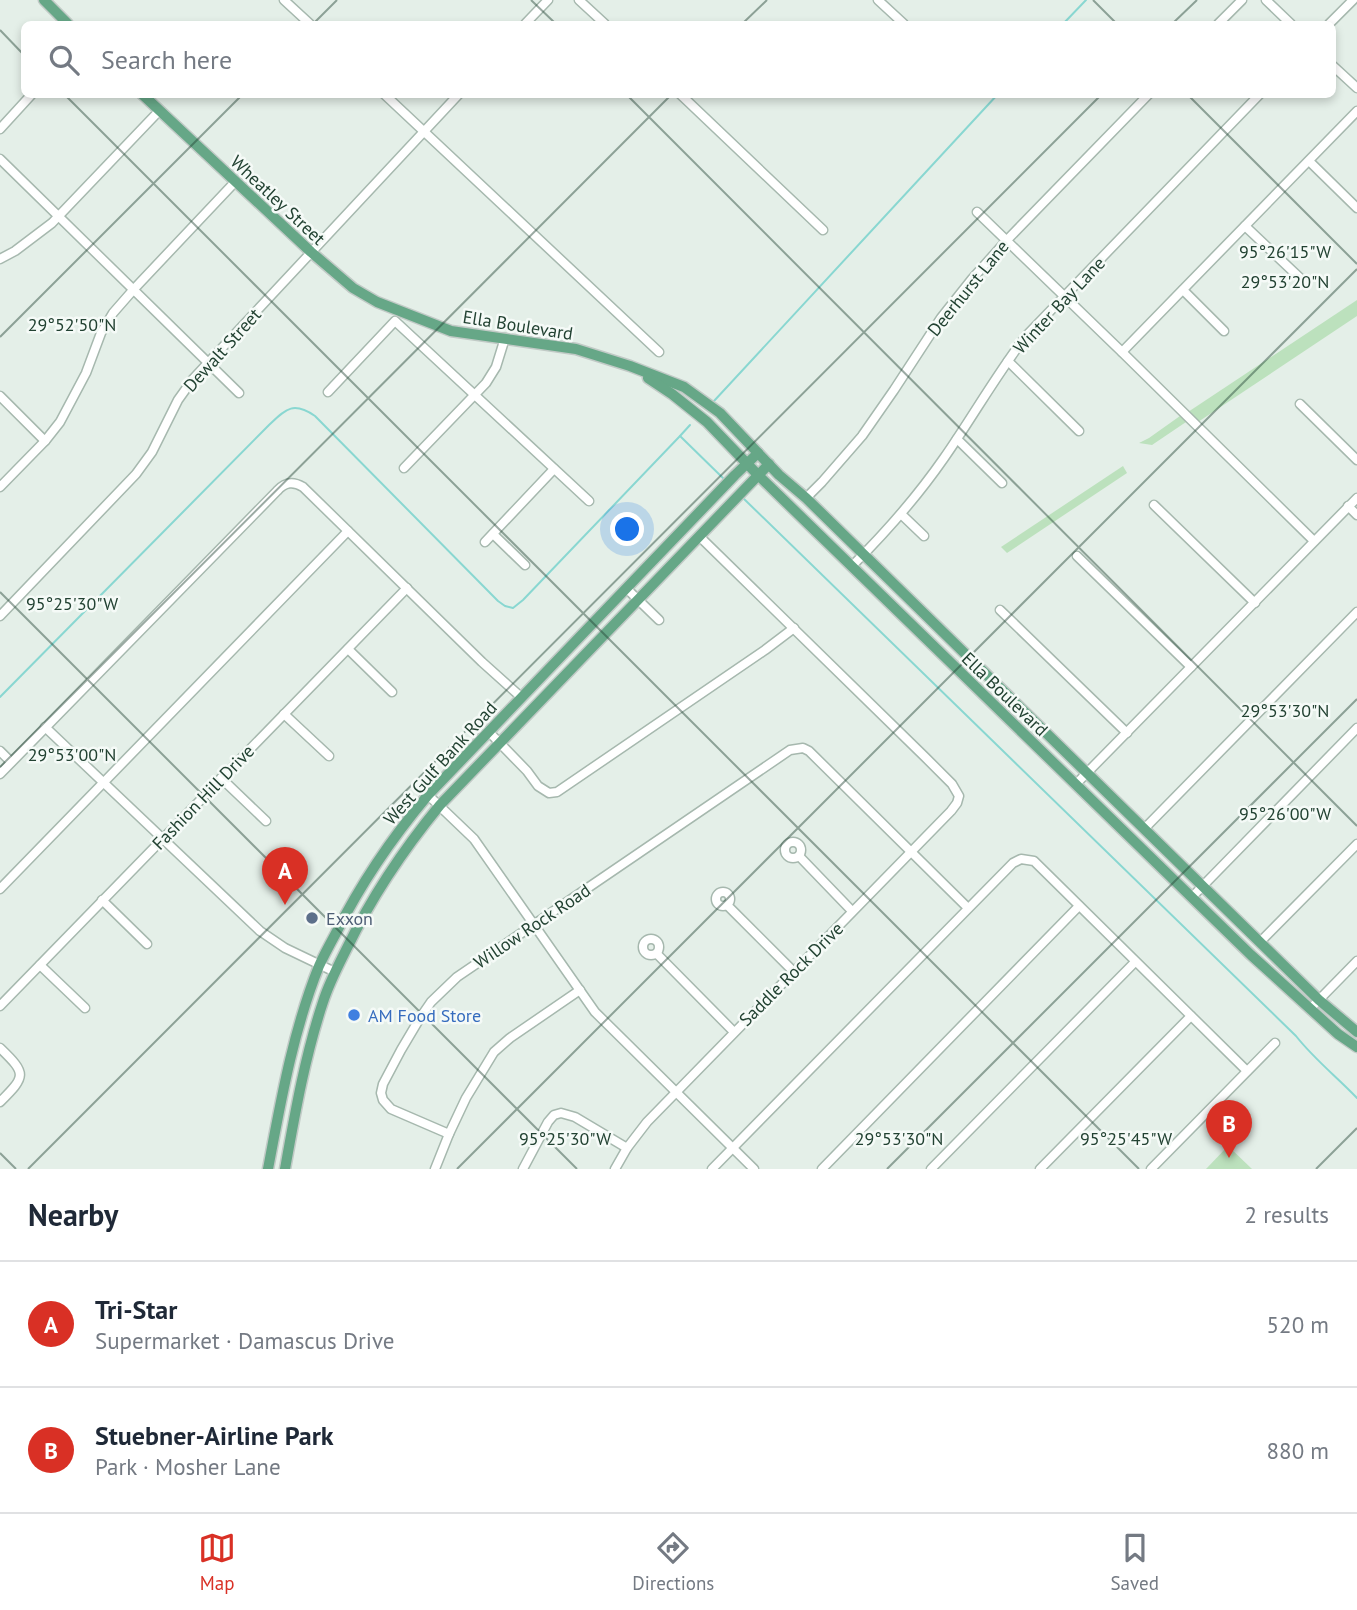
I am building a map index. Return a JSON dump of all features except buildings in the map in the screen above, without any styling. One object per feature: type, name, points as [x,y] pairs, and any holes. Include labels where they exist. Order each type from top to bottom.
[{"type":"main road","points":[[44,0],[65,21]]},
{"type":"main road","name":"Wheatley Street","points":[[146,98],[235,183],[353,288],[377,302],[403,312]]},
{"type":"main road","name":"Ella Boulevard","points":[[403,312],[451,331],[576,349],[630,366],[684,387],[720,413],[1202,887],[1319,1000],[1357,1032]]},
{"type":"main road","name":"Ella Boulevard","points":[[630,366],[707,422],[758,475],[1192,897],[1310,1009],[1357,1047]]},
{"type":"main road","name":"West Gulf Bank Road","points":[[268,1169],[290,1056],[303,1010],[320,964],[372,869],[428,795],[758,453]]},
{"type":"main road","name":"West Gulf Bank Road","points":[[285,1169],[318,1017],[335,972],[361,918],[386,877],[440,805],[769,464]]},
{"type":"main road","points":[[372,869],[386,877]]},
{"type":"main road","points":[[279,1114],[295,1117]]},
{"type":"street","points":[[284,0],[307,21]]},
{"type":"street","points":[[528,21],[548,0]]},
{"type":"street","points":[[579,0],[602,21]]},
{"type":"street","points":[[878,0],[901,21]]},
{"type":"street","points":[[1221,21],[1242,0]]},
{"type":"street","points":[[1266,0],[1288,21]]},
{"type":"street","points":[[1332,21],[1353,0]]},
{"type":"street","points":[[1336,69],[1357,88]]},
{"type":"street","points":[[0,129],[28,98]]},
{"type":"street","points":[[388,98],[659,352]]},
{"type":"street","name":"Dewalt Street","points":[[0,616],[136,474],[152,452],[178,400],[192,379],[455,98]]},
{"type":"street","points":[[684,98],[823,230]]},
{"type":"street","name":"Deerhurst Lane","points":[[806,498],[862,436],[940,318],[972,279],[1145,98]]},
{"type":"street","name":"Winter Bay Lane","points":[[853,565],[901,514],[943,460],[1026,336],[1257,98]]},
{"type":"street","points":[[0,258],[37,236],[59,216],[159,111]]},
{"type":"street","points":[[1122,352],[1357,111]]},
{"type":"street","points":[[0,159],[239,393]]},
{"type":"street","points":[[1308,161],[1357,208]]},
{"type":"street","points":[[0,487],[60,422],[113,313],[235,183]]},
{"type":"street","points":[[977,212],[1314,541]]},
{"type":"street","points":[[1245,226],[1300,278]]},
{"type":"street","points":[[1182,290],[1224,331]]},
{"type":"street","points":[[328,393],[394,321],[589,501]]},
{"type":"street","points":[[404,467],[486,383],[496,367],[505,338]]},
{"type":"street","points":[[1008,361],[1079,431]]},
{"type":"street","points":[[0,396],[45,440]]},
{"type":"street","points":[[1300,404],[1357,460]]},
{"type":"street","points":[[957,439],[1002,483]]},
{"type":"street","points":[[485,542],[554,469]]},
{"type":"street","points":[[0,774],[276,491],[290,483],[303,487],[521,697]]},
{"type":"street","points":[[1076,784],[1357,498]]},
{"type":"street","points":[[1154,505],[1255,603]]},
{"type":"street","points":[[1348,506],[1357,515]]},
{"type":"street","points":[[901,514],[924,536]]},
{"type":"street","points":[[0,889],[348,531]]},
{"type":"street","points":[[493,534],[525,565]]},
{"type":"street","points":[[488,732],[527,771],[538,786],[549,793],[557,792],[794,628],[699,536]]},
{"type":"street","points":[[1077,556],[1191,667]]},
{"type":"street","name":"Fashion Hill Drive","points":[[0,1006],[407,588]]},
{"type":"street","points":[[627,589],[659,620]]},
{"type":"street","points":[[1000,610],[1127,733]]},
{"type":"street","points":[[1144,829],[1357,612]]},
{"type":"street","name":"Saddle Rock Drive","points":[[615,1169],[647,1122],[675,1092],[957,803],[959,796],[950,782],[794,628]]},
{"type":"street","points":[[348,649],[392,692]]},
{"type":"street","points":[[284,714],[329,756]]},
{"type":"street","points":[[45,727],[260,931],[285,948],[335,972]]},
{"type":"street","points":[[1192,897],[1357,728]]},
{"type":"street","name":"Willow Rock Road","points":[[449,1134],[386,1105],[381,1093],[383,1084],[431,1002],[457,977],[791,749],[803,748],[809,751],[910,852]]},
{"type":"street","points":[[0,751],[11,762]]},
{"type":"street","points":[[221,778],[266,821]]},
{"type":"street","points":[[428,795],[474,839],[603,1020],[754,1169]]},
{"type":"street","points":[[1260,943],[1357,844]]},
{"type":"street","points":[[910,852],[968,908]]},
{"type":"street","points":[[799,856],[852,911]]},
{"type":"street","points":[[712,1169],[968,908],[1013,863],[1021,859],[1034,862],[1247,1071]]},
{"type":"street","points":[[102,900],[147,944]]},
{"type":"street","points":[[727,905],[793,971]]},
{"type":"street","points":[[822,1169],[1079,906]]},
{"type":"street","points":[[657,954],[734,1032]]},
{"type":"street","points":[[1310,1009],[1357,961]]},
{"type":"street","points":[[931,1169],[1135,962]]},
{"type":"street","points":[[40,965],[85,1008]]},
{"type":"street","points":[[435,1169],[466,1098],[494,1052],[580,990]]},
{"type":"street","points":[[1040,1169],[1191,1016]]},
{"type":"street","points":[[1151,1169],[1275,1043]]},
{"type":"street","points":[[0,1048],[18,1067],[20,1074],[19,1080],[0,1102]]},
{"type":"street","points":[[523,1169],[548,1122],[554,1115],[561,1113],[575,1117],[628,1148]]},
{"type":"green space","points":[[1357,300],[1357,316],[1198,422],[1188,412]]},
{"type":"green space","points":[[1180,416],[1186,422],[1152,445],[1139,443],[1149,438]]},
{"type":"green space","points":[[1123,466],[1127,473],[1007,553],[1001,547]]},
{"type":"green space","points":[[1228,1146],[1252,1169],[1206,1169]]},
{"type":"waterway","points":[[1066,21],[1086,0]]},
{"type":"waterway","points":[[714,401],[994,98]]},
{"type":"waterway","points":[[0,697],[269,425],[290,409],[301,409],[315,416],[498,601],[513,608],[680,436],[726,481]]},
{"type":"waterway","points":[[680,436],[690,425]]},
{"type":"waterway","points":[[742,497],[1357,1098]]},
{"type":"place","name":"Tri-Star","points":[[285,905]]},
{"type":"place","name":"Exxon","points":[[312,918]]},
{"type":"place","name":"AM Food Store","points":[[354,1015]]},
{"type":"place","name":"Stuebner-Airline Park","points":[[1229,1158]]}]
